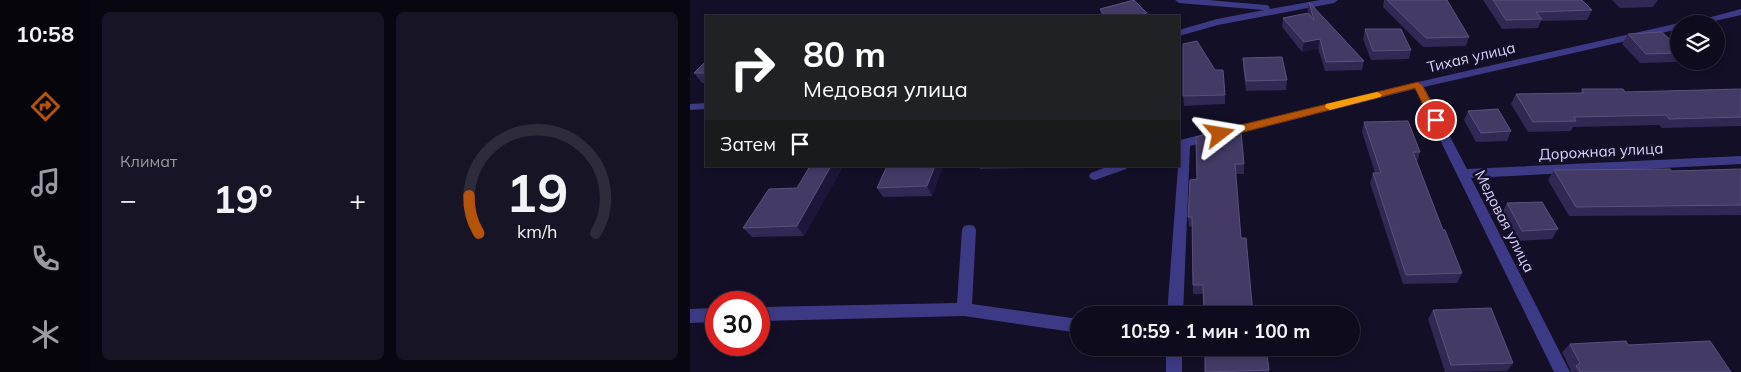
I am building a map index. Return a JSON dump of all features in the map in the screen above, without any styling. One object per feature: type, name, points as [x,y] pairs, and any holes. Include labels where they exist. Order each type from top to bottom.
[{"type":"street","points":[[1179,0],[1281,10]]},
{"type":"street","points":[[1180,33],[1217,22],[1334,0]]},
{"type":"street","points":[[1725,16],[1741,12]]},
{"type":"street","name":"Тихая улица","points":[[1182,144],[1418,85],[1670,28]]},
{"type":"street","name":"Медовая улица","points":[[1418,85],[1562,372]]},
{"type":"street","points":[[690,107],[705,106]]},
{"type":"street","points":[[1176,306],[1182,144]]},
{"type":"street","name":"Дорожная улица","points":[[1463,174],[1741,160]]},
{"type":"street","points":[[1095,176],[1119,167]]},
{"type":"street","points":[[964,309],[969,230]]},
{"type":"street","points":[[770,314],[964,309],[1070,325]]},
{"type":"street","points":[[690,316],[705,316]]},
{"type":"street","points":[[1174,356],[1174,372]]},
{"type":"building","points":[[1134,0],[1147,13],[1140,15],[1104,15],[1100,9]]},
{"type":"building","points":[[1387,0],[1447,0],[1469,37],[1426,38]]},
{"type":"building","points":[[1493,0],[1582,0],[1592,10],[1536,12],[1542,19],[1506,20]]},
{"type":"building","points":[[1309,2],[1364,61],[1326,62],[1320,39],[1304,42],[1283,18],[1308,13],[1314,20]]},
{"type":"building","points":[[1365,29],[1401,29],[1411,50],[1373,51]]},
{"type":"building","points":[[1662,32],[1670,40],[1670,53],[1646,54],[1628,34]]},
{"type":"building","points":[[1197,41],[1215,70],[1223,70],[1225,95],[1183,96],[1183,44]]},
{"type":"building","points":[[1282,57],[1287,80],[1246,81],[1243,58]]},
{"type":"building","points":[[705,62],[705,73],[694,73]]},
{"type":"building","points":[[1582,89],[1623,89],[1625,92],[1741,89],[1741,117],[1669,119],[1666,115],[1574,117],[1576,121],[1533,122],[1516,94],[1584,93]]},
{"type":"building","points":[[1498,109],[1511,131],[1481,133],[1468,111]]},
{"type":"building","points":[[1408,121],[1420,152],[1413,152],[1462,273],[1406,275],[1373,173],[1381,173],[1364,122]]},
{"type":"building","points":[[1241,132],[1244,164],[1235,164],[1241,238],[1246,238],[1252,306],[1204,306],[1203,285],[1193,285],[1192,217],[1188,217],[1190,180],[1197,179],[1196,137],[1210,133]]},
{"type":"building","points":[[809,167],[830,167],[797,226],[743,228],[769,189],[797,188]]},
{"type":"building","points":[[887,167],[935,167],[927,186],[877,188]]},
{"type":"building","points":[[1670,169],[1671,171],[1741,169],[1741,205],[1576,207],[1554,170]]},
{"type":"building","points":[[1542,202],[1558,229],[1522,231],[1507,203]]},
{"type":"building","points":[[1491,308],[1513,363],[1451,365],[1433,310]]},
{"type":"building","points":[[1626,341],[1628,345],[1710,341],[1731,372],[1580,372],[1576,366],[1580,363],[1570,344]]},
{"type":"building","points":[[1205,356],[1267,356],[1269,370],[1205,372]]},
{"type":"slow traffic","points":[[1330,107],[1377,95]]},
{"type":"route","points":[[1220,134],[1418,85],[1436,120]]}]
